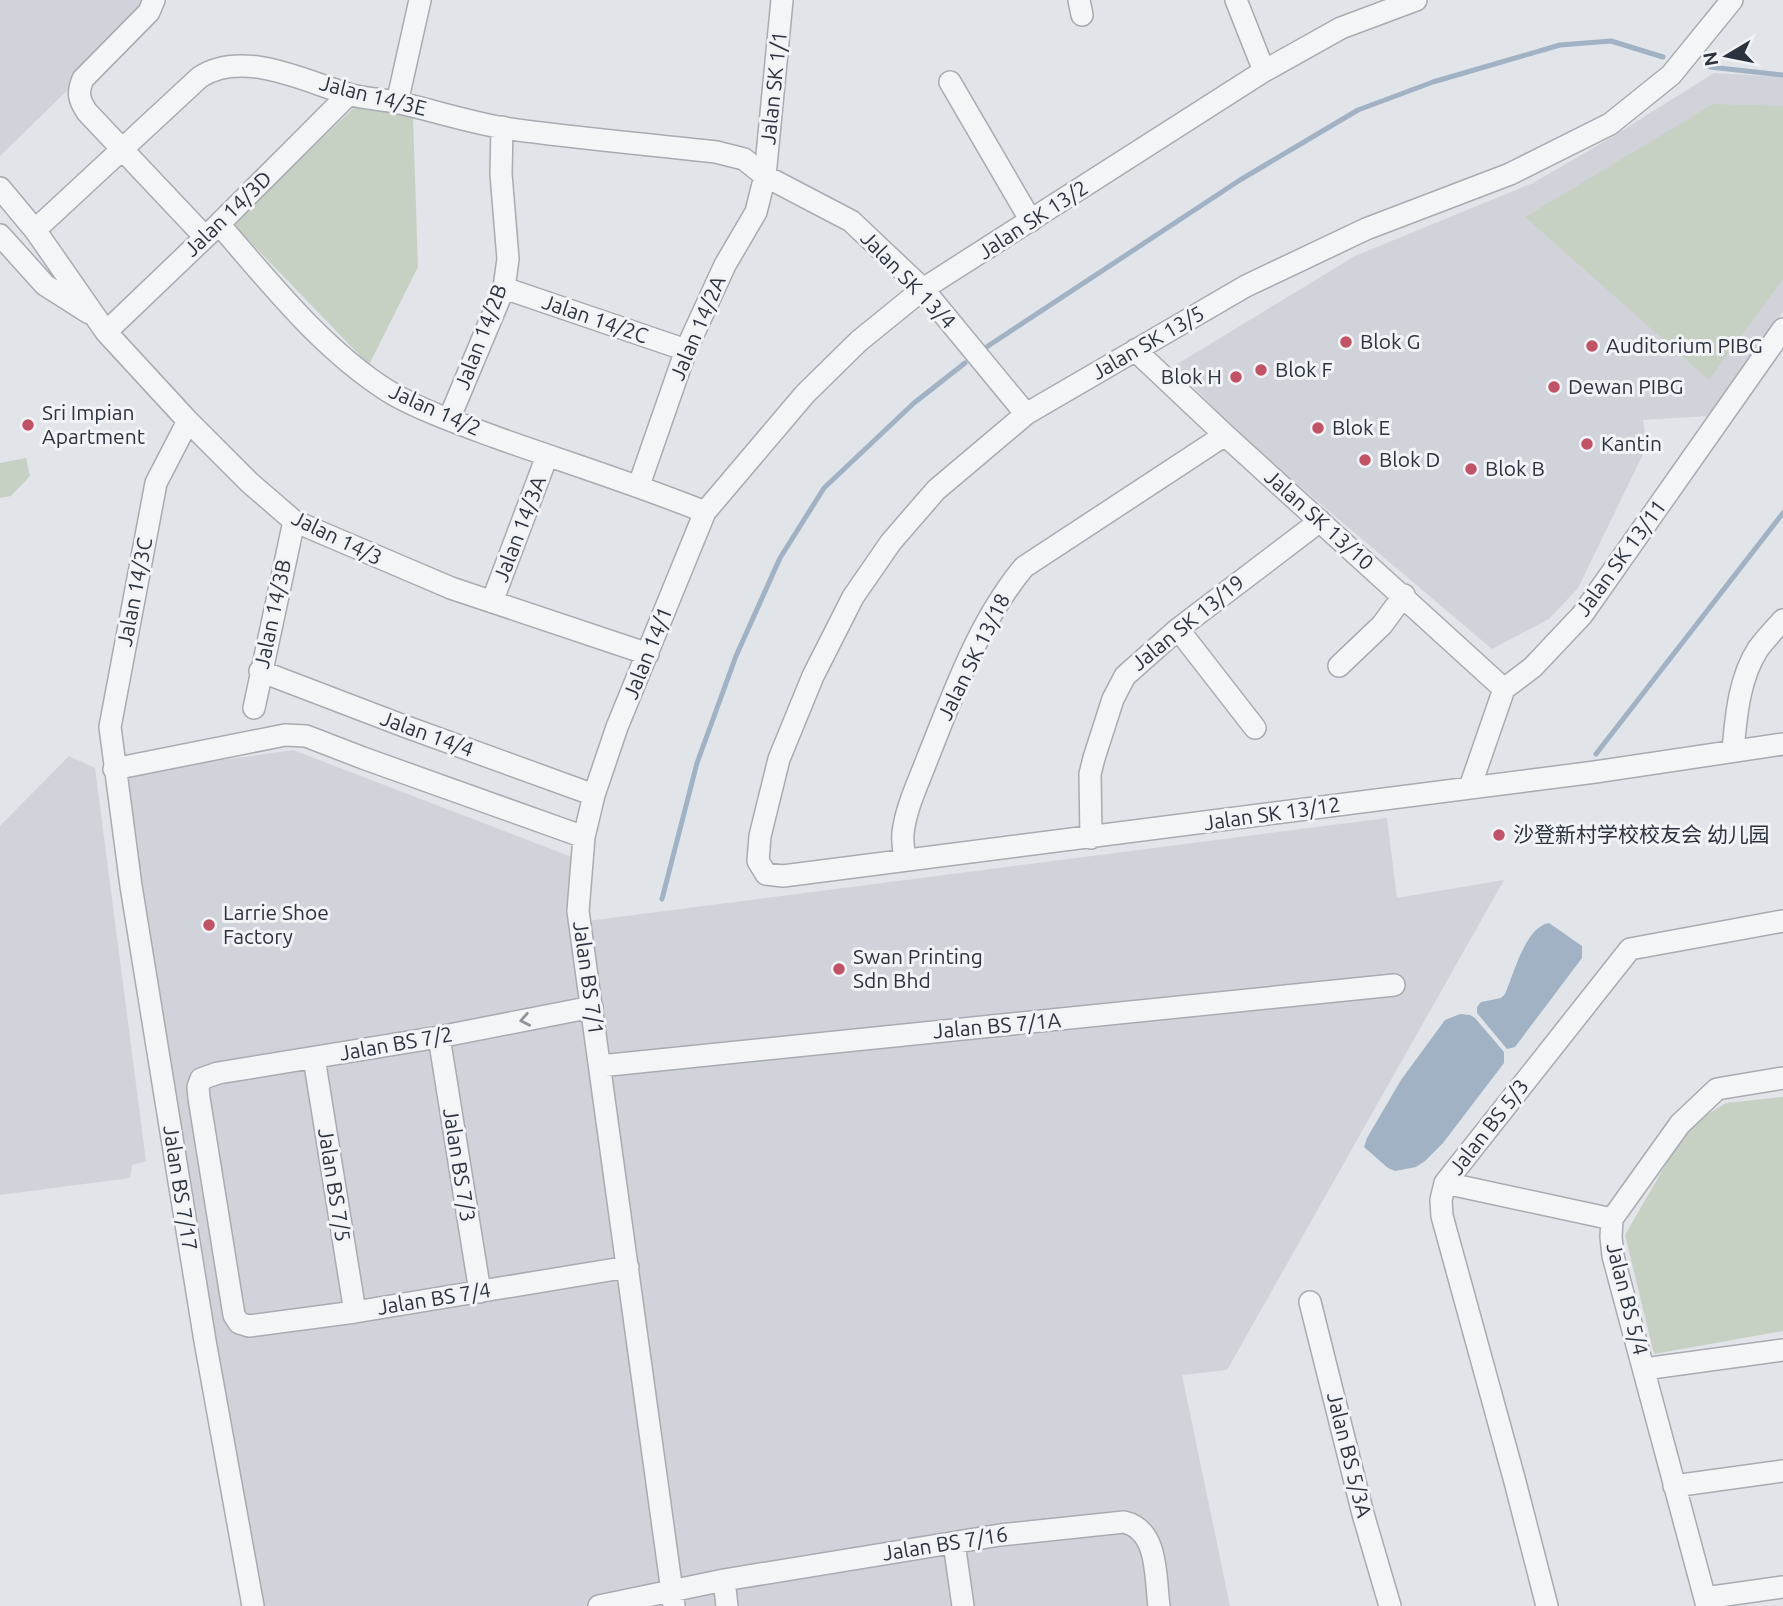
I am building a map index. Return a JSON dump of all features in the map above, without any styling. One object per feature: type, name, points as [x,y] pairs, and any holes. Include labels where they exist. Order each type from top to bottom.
[{"type":"street","name":"Jalan 14/2","points":[[154,0],[149,12],[83,79],[78,91],[81,103],[123,149],[274,288],[344,358],[389,392],[449,419],[547,456],[639,485],[705,512]]},
{"type":"street","points":[[397,103],[420,0]]},
{"type":"street","name":"Jalan SK 1/1","points":[[765,176],[782,0]]},
{"type":"street","points":[[1236,0],[1264,71]]},
{"type":"street","name":"Jalan SK 13/2","points":[[705,512],[805,394],[859,341],[923,289],[1264,71],[1341,28],[1416,0]]},
{"type":"street","name":"Jalan SK 13/5","points":[[761,870],[758,850],[779,759],[813,676],[853,597],[891,542],[936,490],[1026,414],[1246,286],[1345,239],[1510,174],[1610,124],[1671,75],[1731,0]]},
{"type":"street","name":"Jalan 14/3E","points":[[35,230],[186,89],[211,70],[242,66],[296,75],[349,94],[502,127],[716,152],[744,159],[765,176]]},
{"type":"street","points":[[950,82],[1031,221]]},
{"type":"street","name":"Jalan 14/3D","points":[[100,324],[212,231],[349,94]]},
{"type":"street","name":"Jalan 14/2B","points":[[449,419],[503,288],[508,259],[501,174],[502,127]]},
{"type":"street","name":"Jalan SK 13/4","points":[[765,176],[850,221],[923,289],[1026,414]]},
{"type":"street","name":"Jalan 14/2A","points":[[639,485],[686,350],[725,265],[755,212],[765,176]]},
{"type":"street","name":"Jalan 14/3","points":[[0,188],[35,230],[100,324],[188,421],[250,483],[293,521],[408,571],[648,654]]},
{"type":"street","points":[[0,225],[64,271]]},
{"type":"street","name":"Jalan 14/3","points":[[0,234],[45,285],[100,324]]},
{"type":"street","name":"Jalan 14/2C","points":[[503,288],[686,350]]},
{"type":"street","name":"Jalan SK 13/11","points":[[1504,689],[1532,667],[1581,615],[1783,329]]},
{"type":"street","name":"Jalan SK 13/10","points":[[1135,350],[1504,689]]},
{"type":"street","name":"Jalan 14/3C","points":[[114,769],[110,727],[156,482],[188,421]]},
{"type":"street","name":"Jalan SK 13/18","points":[[905,860],[903,834],[908,809],[981,635],[1008,587],[1024,567],[1225,435]]},
{"type":"street","name":"Jalan 14/3A","points":[[492,602],[547,456]]},
{"type":"street","name":"Jalan 14/1","points":[[584,837],[594,795],[617,727],[705,512]]},
{"type":"street","name":"Jalan 14/3B","points":[[254,708],[293,521]]},
{"type":"street","name":"Jalan SK 13/19","points":[[1091,838],[1090,774],[1118,686],[1125,676],[1178,629],[1320,521]]},
{"type":"street","points":[[1339,666],[1382,625],[1404,595]]},
{"type":"street","points":[[1733,750],[1737,709],[1745,680],[1757,650],[1783,620]]},
{"type":"street","points":[[1178,629],[1255,728]]},
{"type":"street","name":"Jalan 14/4","points":[[260,670],[594,795]]},
{"type":"street","points":[[1470,787],[1504,689]]},
{"type":"street","points":[[114,769],[285,734],[306,736],[584,837]]},
{"type":"street","name":"Jalan SK 13/12","points":[[761,870],[766,874],[783,876],[1595,772],[1783,744]]},
{"type":"street","name":"Jalan BS 7/17","points":[[114,769],[205,1341],[253,1606]]},
{"type":"street","name":"Jalan BS 7/1","points":[[584,837],[578,911],[673,1599]]},
{"type":"street","name":"Jalan BS 5/3","points":[[1546,1606],[1442,1216],[1441,1200],[1445,1183],[1630,949],[1783,922]]},
{"type":"street","name":"Jalan BS 7/1A","points":[[600,1066],[1394,985]]},
{"type":"street","name":"Jalan BS 7/2","points":[[239,1323],[234,1315],[199,1098],[198,1087],[201,1079],[218,1073],[439,1037],[593,1007]]},
{"type":"street","name":"Jalan BS 7/3","points":[[439,1037],[480,1292]]},
{"type":"street","name":"Jalan BS 7/5","points":[[314,1058],[355,1312]]},
{"type":"street","name":"Jalan BS 5/4","points":[[1706,1602],[1614,1256],[1612,1219],[1680,1124],[1717,1089],[1783,1078]]},
{"type":"street","points":[[1445,1183],[1612,1219]]},
{"type":"street","name":"Jalan BS 7/4","points":[[239,1323],[249,1326],[355,1312],[628,1266]]},
{"type":"street","name":"Jalan BS 5/3A","points":[[1310,1303],[1363,1514],[1390,1606]]},
{"type":"street","points":[[1644,1369],[1783,1350]]},
{"type":"street","points":[[1674,1486],[1783,1471]]},
{"type":"street","name":"Jalan BS 7/16","points":[[673,1599],[724,1580],[1000,1535],[1124,1522],[1135,1524],[1142,1530],[1152,1551],[1159,1606]]},
{"type":"street","points":[[954,1543],[963,1606]]},
{"type":"street","points":[[724,1580],[727,1606]]},
{"type":"street","points":[[1706,1602],[1783,1587]]},
{"type":"street","points":[[599,1606],[673,1599]]},
{"type":"shaded area","points":[[0,0],[160,0],[0,156]]},
{"type":"shaded area","points":[[1714,73],[1783,77],[1783,312],[1708,416],[1643,420],[1647,446],[1578,588],[1549,619],[1492,649],[1238,434],[1174,366],[1355,256],[1533,183]]},
{"type":"shaded area","points":[[293,750],[572,857],[572,923],[1387,818],[1397,898],[1504,880],[1227,1370],[1182,1375],[1230,1606],[255,1606],[122,774]]},
{"type":"shaded area","points":[[69,756],[95,768],[146,1161],[132,1165],[130,1178],[0,1195],[0,826]]},
{"type":"green space","points":[[359,103],[413,118],[418,267],[369,365],[232,223]]},
{"type":"green space","points":[[1713,104],[1783,106],[1783,279],[1709,380],[1525,217]]},
{"type":"green space","points":[[26,458],[30,476],[11,496],[0,498],[0,463]]},
{"type":"green space","points":[[1783,1097],[1783,1331],[1654,1354],[1625,1235],[1688,1126],[1726,1103]]},
{"type":"water","points":[[1549,923],[1582,946],[1582,958],[1515,1047],[1507,1049],[1477,1013],[1477,1007],[1481,1002],[1501,998],[1505,994],[1527,942],[1541,926]]},
{"type":"water","points":[[1460,1014],[1475,1018],[1504,1052],[1504,1063],[1443,1143],[1425,1161],[1416,1167],[1395,1171],[1388,1168],[1364,1147],[1367,1138],[1401,1080],[1445,1020]]},
{"type":"waterway","points":[[985,348],[1240,180],[1358,110],[1433,82],[1560,45],[1611,41],[1663,57]]},
{"type":"waterway","points":[[1710,67],[1783,75]]},
{"type":"waterway","points":[[662,899],[697,763],[736,656],[780,558],[824,488],[914,403],[965,363]]},
{"type":"waterway","points":[[1596,754],[1783,513]]},
{"type":"place","name":"Blok G","points":[[1346,342]]},
{"type":"place","name":"Auditorium PIBG","points":[[1592,346]]},
{"type":"place","name":"Blok F","points":[[1261,370]]},
{"type":"place","name":"Blok H","points":[[1236,377]]},
{"type":"place","name":"Dewan PIBG","points":[[1554,387]]},
{"type":"place","name":"Sri Impian Apartment","points":[[28,425]]},
{"type":"place","name":"Blok E","points":[[1318,428]]},
{"type":"place","name":"Kantin","points":[[1587,444]]},
{"type":"place","name":"Blok D","points":[[1365,460]]},
{"type":"place","name":"Blok B","points":[[1471,469]]},
{"type":"place","name":"沙登新村学校校友会 幼儿园","points":[[1499,835]]},
{"type":"place","name":"Larrie Shoe Factory","points":[[209,925]]},
{"type":"place","name":"Swan Printing Sdn Bhd","points":[[839,969]]}]
